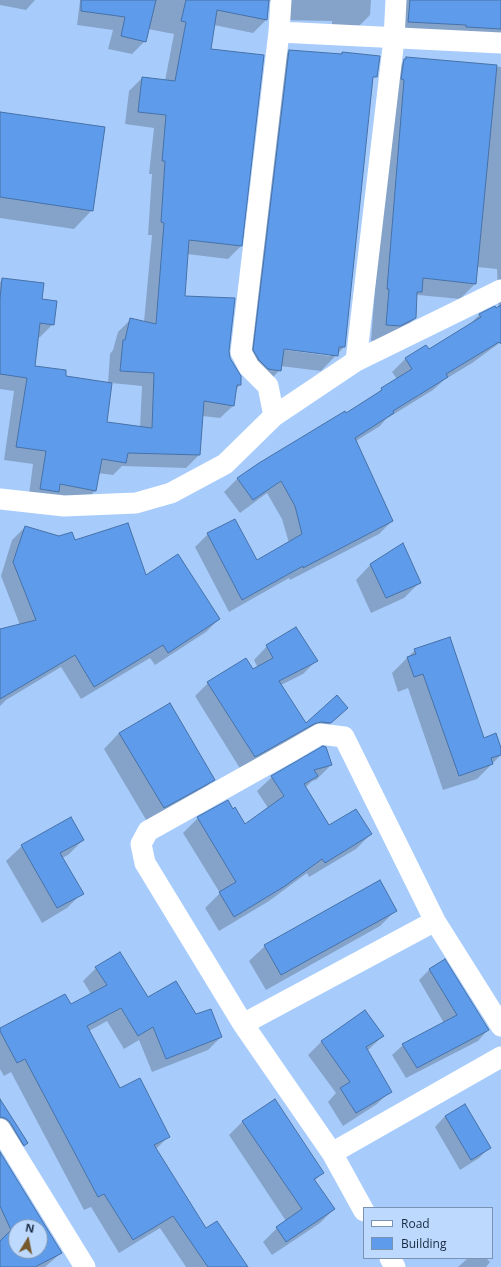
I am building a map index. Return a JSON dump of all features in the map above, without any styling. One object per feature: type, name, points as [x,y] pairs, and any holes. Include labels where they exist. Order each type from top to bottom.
[{"type":"street","points":[[274,416],[268,386],[249,367],[241,352],[279,32],[281,0]]},
{"type":"street","points":[[356,361],[394,39],[396,0]]},
{"type":"street","points":[[279,32],[394,39],[501,43]]},
{"type":"street","points":[[0,499],[64,506],[136,503],[171,493],[225,464],[274,416],[356,361],[501,290]]},
{"type":"street","points":[[363,1209],[332,1153],[243,1024],[145,863],[141,844],[148,831],[320,734],[344,737],[435,921],[501,1026]]},
{"type":"street","points":[[243,1024],[435,921]]},
{"type":"street","points":[[332,1153],[501,1057]]},
{"type":"street","points":[[0,1129],[85,1267]]},
{"type":"building","points":[[81,0],[156,0],[146,42],[121,36],[125,17],[81,11]]},
{"type":"building","points":[[186,0],[269,0],[267,20],[217,10],[211,49],[264,55],[242,246],[189,240],[185,296],[235,298],[229,351],[230,358],[241,376],[241,385],[237,385],[234,406],[204,401],[200,455],[128,453],[126,463],[102,459],[96,491],[60,484],[59,492],[40,489],[46,451],[16,447],[27,378],[0,374],[0,299],[2,278],[44,283],[42,299],[57,301],[54,325],[40,323],[35,366],[66,370],[66,376],[112,383],[107,422],[152,428],[154,373],[120,371],[123,340],[125,340],[130,318],[156,324],[164,223],[161,222],[165,161],[162,161],[166,115],[138,112],[142,77],[175,81],[186,22],[181,21]]},
{"type":"building","points":[[410,0],[501,0],[501,29],[466,27],[466,25],[408,22]]},
{"type":"building","points":[[289,50],[342,54],[342,52],[380,56],[377,77],[373,77],[345,347],[339,347],[338,356],[284,349],[281,371],[268,369],[259,360],[253,350]]},
{"type":"building","points":[[406,57],[497,65],[476,284],[423,278],[422,292],[417,292],[416,318],[400,326],[386,325],[389,289],[387,289],[404,80],[401,79],[404,59],[406,59]]},
{"type":"building","points":[[0,112],[105,127],[93,211],[0,197]]},
{"type":"building","points":[[501,305],[501,344],[499,342],[446,374],[448,377],[393,411],[394,413],[355,438],[393,521],[303,568],[303,566],[242,600],[207,533],[235,519],[257,560],[302,534],[295,506],[281,481],[253,500],[237,478],[345,411],[346,413],[382,390],[381,388],[412,369],[405,358],[426,345],[429,349],[481,317],[479,314],[495,306],[496,308]]},
{"type":"building","points":[[128,523],[146,575],[178,554],[220,619],[168,653],[163,645],[94,687],[75,655],[0,699],[0,629],[36,620],[13,562],[25,526],[59,536],[72,532],[75,540]]},
{"type":"building","points":[[403,543],[421,583],[386,598],[370,564]]},
{"type":"building","points":[[296,627],[318,661],[279,681],[306,723],[337,695],[348,708],[331,723],[321,722],[314,724],[255,757],[207,682],[246,658],[253,669],[273,658],[266,645]]},
{"type":"building","points":[[450,637],[484,738],[496,733],[501,748],[501,755],[491,758],[493,764],[459,776],[423,674],[414,677],[407,657],[416,654],[414,649]]},
{"type":"building","points":[[170,703],[215,780],[164,808],[119,733]]},
{"type":"building","points":[[323,746],[326,747],[332,765],[314,770],[318,776],[304,784],[329,825],[356,809],[372,834],[325,863],[322,859],[285,886],[234,917],[219,892],[236,882],[197,817],[228,800],[233,809],[235,807],[245,824],[284,796],[271,776]]},
{"type":"building","points":[[71,817],[84,840],[60,853],[84,894],[57,908],[21,845]]},
{"type":"building","points":[[380,880],[397,911],[281,975],[264,945]]},
{"type":"building","points":[[120,952],[148,997],[176,981],[196,1014],[211,1009],[222,1037],[166,1059],[153,1027],[138,1036],[121,1008],[87,1026],[120,1088],[140,1078],[170,1137],[154,1145],[206,1228],[217,1221],[248,1267],[208,1267],[173,1216],[133,1240],[104,1194],[98,1197],[25,1059],[17,1063],[0,1031],[0,1028],[65,994],[71,1004],[107,985],[95,967]]},
{"type":"building","points":[[445,959],[489,1030],[417,1068],[402,1044],[457,1015],[429,969]]},
{"type":"building","points":[[365,1010],[384,1036],[366,1047],[392,1092],[356,1113],[340,1088],[350,1082],[321,1041]]},
{"type":"building","points":[[0,1099],[28,1143],[24,1146],[10,1122],[5,1118],[0,1117]]},
{"type":"building","points":[[275,1099],[324,1173],[314,1179],[335,1209],[286,1242],[276,1227],[302,1209],[242,1121]]},
{"type":"building","points":[[465,1104],[491,1148],[471,1160],[445,1116]]},
{"type":"building","points":[[0,1152],[41,1219],[8,1219],[8,1223],[0,1206]]},
{"type":"building","points":[[48,1230],[62,1253],[35,1267],[0,1267],[0,1241],[8,1233],[8,1259],[48,1259]]}]
